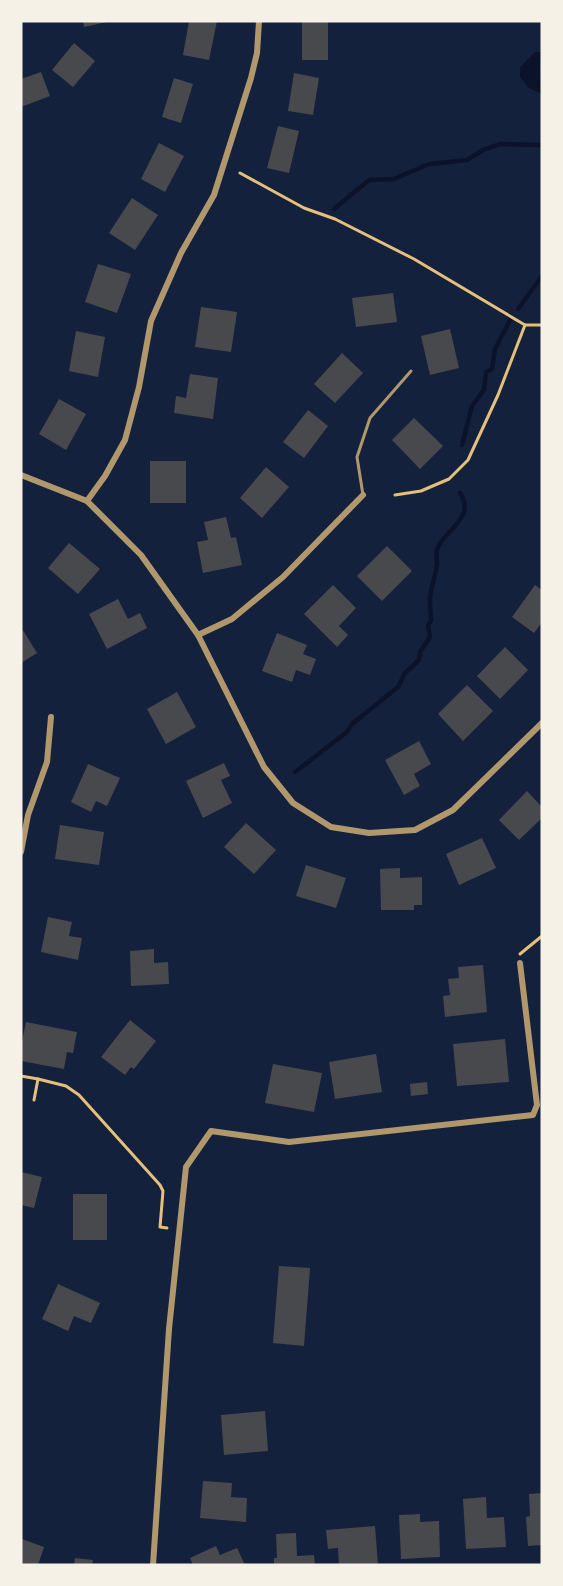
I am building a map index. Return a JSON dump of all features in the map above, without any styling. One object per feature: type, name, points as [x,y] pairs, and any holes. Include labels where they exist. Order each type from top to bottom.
[{"type":"street","points":[[87,501],[105,476],[124,440],[139,387],[151,321],[181,253],[214,195],[251,78],[257,53],[260,21]]},
{"type":"street","points":[[21,475],[87,501],[141,555],[198,635],[264,768],[293,803],[330,827],[369,833],[415,830],[453,810],[542,723]]},
{"type":"street","points":[[198,635],[232,619],[282,577],[363,495]]},
{"type":"street","points":[[21,852],[28,815],[47,762],[51,717]]},
{"type":"street","points":[[153,1565],[169,1329],[186,1167],[210,1131],[289,1142],[532,1115],[537,1106],[517,961]]},
{"type":"lane","points":[[363,495],[357,457],[370,418],[411,370]]},
{"type":"path","points":[[240,173],[304,208],[335,219],[414,259],[525,325],[542,325]]},
{"type":"path","points":[[395,495],[421,491],[449,479],[468,460],[498,395],[525,325]]},
{"type":"path","points":[[517,961],[542,936]]},
{"type":"path","points":[[21,1076],[66,1086],[79,1095],[160,1185],[163,1191],[160,1227],[167,1228]]},
{"type":"path","points":[[34,1100],[38,1079]]},
{"type":"water","points":[[535,52],[542,52],[540,68],[542,94],[529,88],[520,77],[520,67]]},
{"type":"building","points":[[83,21],[107,21],[107,22],[84,27]]},
{"type":"building","points":[[189,21],[217,21],[209,60],[183,55]]},
{"type":"building","points":[[302,21],[328,21],[328,60],[302,60]]},
{"type":"building","points":[[74,43],[95,61],[73,87],[52,70]]},
{"type":"building","points":[[41,72],[50,96],[21,107],[21,79]]},
{"type":"building","points":[[294,73],[319,78],[313,115],[288,111]]},
{"type":"building","points":[[174,78],[193,84],[181,123],[162,117]]},
{"type":"building","points":[[278,126],[299,131],[289,173],[267,168]]},
{"type":"building","points":[[159,143],[184,156],[165,192],[141,179]]},
{"type":"building","points":[[132,198],[158,215],[135,250],[109,233]]},
{"type":"building","points":[[98,264],[131,274],[117,313],[85,302]]},
{"type":"building","points":[[393,293],[397,322],[356,327],[352,298]]},
{"type":"building","points":[[201,307],[237,312],[231,352],[195,347]]},
{"type":"building","points":[[450,329],[459,368],[430,375],[421,336]]},
{"type":"building","points":[[76,331],[105,337],[98,377],[69,371]]},
{"type":"building","points":[[342,353],[363,373],[335,403],[314,384]]},
{"type":"building","points":[[190,374],[218,378],[213,419],[174,413],[176,396],[186,398]]},
{"type":"building","points":[[59,399],[86,414],[66,450],[39,434]]},
{"type":"building","points":[[308,410],[328,426],[304,458],[283,442]]},
{"type":"building","points":[[414,418],[443,446],[420,469],[392,440]]},
{"type":"building","points":[[150,461],[186,461],[186,503],[150,503]]},
{"type":"building","points":[[266,467],[289,487],[262,518],[240,498]]},
{"type":"building","points":[[226,517],[231,538],[236,537],[242,565],[203,573],[197,542],[208,540],[204,522]]},
{"type":"building","points":[[69,543],[100,569],[78,594],[48,568]]},
{"type":"building","points":[[387,546],[412,571],[382,601],[357,576]]},
{"type":"building","points":[[333,585],[356,608],[339,626],[348,635],[337,647],[304,614]]},
{"type":"building","points":[[535,585],[542,590],[542,622],[534,633],[512,617]]},
{"type":"building","points":[[118,599],[128,619],[140,613],[147,628],[107,649],[89,614]]},
{"type":"building","points":[[21,627],[37,653],[21,663]]},
{"type":"building","points":[[277,633],[307,645],[303,654],[316,659],[310,675],[296,670],[292,682],[262,671]]},
{"type":"building","points":[[505,647],[528,670],[500,699],[477,676]]},
{"type":"building","points":[[467,685],[493,711],[463,741],[438,714]]},
{"type":"building","points":[[177,692],[196,727],[166,744],[147,709]]},
{"type":"building","points":[[419,741],[431,764],[414,774],[420,786],[404,795],[385,760]]},
{"type":"building","points":[[224,763],[230,776],[221,780],[232,803],[203,818],[186,781]]},
{"type":"building","points":[[88,764],[120,778],[107,806],[96,801],[91,812],[71,802]]},
{"type":"building","points":[[527,791],[542,807],[542,818],[519,840],[499,820]]},
{"type":"building","points":[[246,823],[276,850],[254,874],[224,847]]},
{"type":"building","points":[[60,825],[104,832],[99,865],[55,859]]},
{"type":"building","points":[[482,838],[496,868],[459,885],[446,854]]},
{"type":"building","points":[[306,865],[346,878],[336,908],[296,896]]},
{"type":"building","points":[[400,868],[400,878],[422,877],[422,905],[414,905],[414,910],[381,910],[380,869]]},
{"type":"building","points":[[48,917],[72,922],[69,936],[82,938],[78,960],[41,952]]},
{"type":"building","points":[[154,949],[154,963],[168,962],[169,984],[131,986],[130,951]]},
{"type":"building","points":[[483,965],[487,1012],[445,1017],[443,996],[450,995],[448,979],[459,978],[458,967]]},
{"type":"building","points":[[130,1020],[156,1041],[134,1069],[131,1067],[125,1075],[101,1057]]},
{"type":"building","points":[[26,1022],[77,1032],[73,1053],[67,1052],[64,1069],[21,1061]]},
{"type":"building","points":[[505,1039],[509,1082],[457,1086],[453,1044]]},
{"type":"building","points":[[376,1054],[382,1092],[335,1099],[329,1062]]},
{"type":"building","points":[[273,1064],[322,1073],[314,1112],[265,1103]]},
{"type":"building","points":[[427,1082],[428,1094],[411,1096],[410,1084]]},
{"type":"building","points":[[21,1172],[42,1177],[34,1208],[21,1205]]},
{"type":"building","points":[[73,1194],[107,1194],[107,1240],[73,1240]]},
{"type":"building","points":[[279,1266],[310,1268],[304,1346],[273,1343]]},
{"type":"building","points":[[58,1284],[100,1303],[91,1323],[74,1316],[68,1331],[42,1319]]},
{"type":"building","points":[[265,1411],[268,1451],[224,1455],[221,1415]]},
{"type":"building","points":[[203,1481],[232,1483],[231,1497],[247,1498],[246,1522],[200,1518]]},
{"type":"building","points":[[542,1493],[542,1545],[528,1546],[526,1517],[530,1516],[529,1494]]},
{"type":"building","points":[[486,1497],[487,1518],[504,1517],[506,1547],[466,1549],[463,1499]]},
{"type":"building","points":[[420,1514],[420,1522],[439,1521],[440,1557],[401,1559],[399,1515]]},
{"type":"building","points":[[375,1526],[378,1565],[339,1565],[338,1548],[328,1549],[326,1530]]},
{"type":"building","points":[[296,1533],[297,1556],[314,1555],[315,1565],[274,1565],[274,1558],[277,1558],[276,1534]]},
{"type":"building","points":[[22,1539],[44,1547],[38,1565],[21,1565]]},
{"type":"building","points":[[216,1546],[220,1555],[237,1548],[245,1565],[193,1565],[190,1558]]},
{"type":"building","points":[[75,1558],[93,1560],[92,1565],[74,1565]]},
{"type":"waterway","points":[[334,209],[369,180],[394,179],[429,164],[467,160],[483,150],[500,144],[542,145]]},
{"type":"waterway","points":[[518,309],[542,276]]},
{"type":"waterway","points":[[462,445],[472,406],[484,390],[486,372],[492,369],[495,349],[510,320]]},
{"type":"waterway","points":[[295,772],[347,732],[352,724],[398,687],[405,673],[419,660],[420,652],[430,637],[428,625],[431,621],[430,597],[437,564],[437,550],[440,543],[462,517],[464,502],[460,493]]}]
